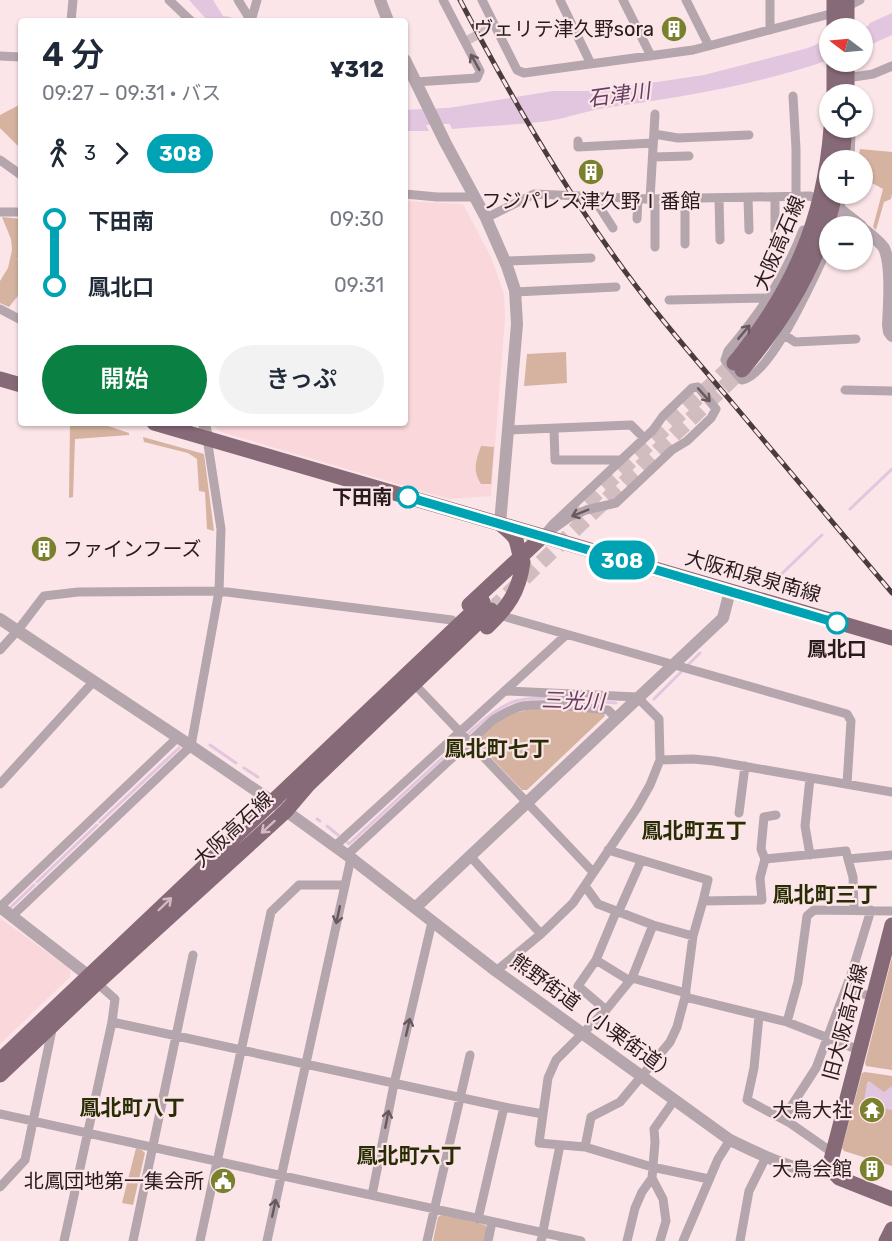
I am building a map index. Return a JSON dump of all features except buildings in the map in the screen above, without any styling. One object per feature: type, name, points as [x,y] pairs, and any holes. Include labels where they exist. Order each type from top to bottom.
[{"type":"main road","name":"大阪高石線","points":[[738,366],[790,280],[829,204]]},
{"type":"main road","points":[[0,378],[18,384]]},
{"type":"main road","name":"大阪和泉泉南線","points":[[174,426],[206,431],[500,524],[892,639]]},
{"type":"main road","points":[[286,811],[301,803],[420,690],[491,609],[512,601],[521,578],[523,562],[514,538],[500,524]]},
{"type":"main road","points":[[272,801],[294,771],[543,536]]},
{"type":"main road","name":"大阪高石線","points":[[0,1075],[272,801],[491,609]]},
{"type":"main road","name":"大阪高石線","points":[[0,1060],[286,811],[309,784],[491,609]]},
{"type":"main road","name":"旧大阪高石線","points":[[833,1172],[830,1164],[832,1153],[892,925]]},
{"type":"main road","points":[[833,1172],[839,1178],[892,1199]]},
{"type":"main road","points":[[886,1241],[892,1229]]},
{"type":"street","points":[[71,18],[73,0]]},
{"type":"street","points":[[169,0],[188,18]]},
{"type":"street","points":[[238,0],[249,18]]},
{"type":"street","points":[[252,18],[256,0]]},
{"type":"street","points":[[380,0],[387,18]]},
{"type":"street","points":[[415,82],[477,78],[480,71],[466,41],[442,0]]},
{"type":"street","points":[[482,0],[492,28],[517,70],[524,73],[709,46],[843,14]]},
{"type":"street","points":[[560,0],[591,64]]},
{"type":"street","points":[[623,0],[651,56]]},
{"type":"street","points":[[686,0],[709,46]]},
{"type":"street","points":[[770,0],[770,30]]},
{"type":"street","points":[[0,56],[18,57]]},
{"type":"street","points":[[861,72],[873,74],[892,66]]},
{"type":"street","points":[[408,67],[486,218],[505,261],[515,292],[517,324],[500,524]]},
{"type":"street","points":[[793,96],[796,197]]},
{"type":"street","points":[[655,114],[653,138],[655,246]]},
{"type":"street","points":[[578,141],[578,147],[653,138],[744,133]]},
{"type":"street","points":[[653,157],[689,156]]},
{"type":"street","points":[[0,160],[18,173]]},
{"type":"street","points":[[408,194],[475,197]]},
{"type":"street","points":[[486,218],[534,194],[638,199],[775,197],[819,199]]},
{"type":"street","points":[[593,197],[613,228]]},
{"type":"street","points":[[775,197],[775,230]]},
{"type":"street","points":[[719,198],[720,240]]},
{"type":"street","points":[[748,198],[749,230]]},
{"type":"street","points":[[637,219],[638,199]]},
{"type":"street","points":[[685,244],[686,199]]},
{"type":"street","points":[[819,268],[807,295],[775,349],[748,379],[742,380],[725,360],[728,351],[768,300],[794,254],[828,204]]},
{"type":"street","points":[[836,204],[849,216]]},
{"type":"street","points":[[0,212],[18,212]]},
{"type":"street","points":[[873,238],[884,249],[888,257],[890,270],[888,325],[892,336]]},
{"type":"street","points":[[505,261],[591,258]]},
{"type":"street","points":[[515,292],[616,287]]},
{"type":"street","points":[[669,300],[764,298],[768,300]]},
{"type":"street","points":[[1,312],[18,319]]},
{"type":"street","points":[[783,334],[795,342],[856,339]]},
{"type":"street","points":[[698,387],[716,409],[711,418],[687,441],[672,450],[616,503],[578,514],[543,536],[692,388],[698,387]]},
{"type":"street","points":[[845,390],[892,391]]},
{"type":"street","points":[[508,430],[631,425],[644,438]]},
{"type":"street","points":[[554,429],[555,460],[621,460]]},
{"type":"street","points":[[4,910],[99,824],[191,746],[219,591],[221,529],[206,431]]},
{"type":"street","points":[[0,650],[44,596],[78,592],[219,591],[452,620]]},
{"type":"street","points":[[415,908],[637,697],[675,666],[723,618],[730,591]]},
{"type":"street","points":[[491,609],[566,635],[847,714],[851,722],[847,784]]},
{"type":"street","points":[[0,619],[286,811]]},
{"type":"street","points":[[267,1241],[349,856],[465,737],[506,691],[566,635]]},
{"type":"street","points":[[0,784],[94,681]]},
{"type":"street","points":[[420,690],[593,872]]},
{"type":"street","points":[[496,971],[541,934],[573,903],[646,792],[660,760],[660,719],[637,697],[506,691]]},
{"type":"street","points":[[335,846],[465,737],[508,711],[522,706],[608,710],[616,718]]},
{"type":"street","points":[[4,910],[99,824],[178,737]]},
{"type":"street","points":[[660,760],[693,759],[745,766],[892,792]]},
{"type":"street","points":[[739,813],[745,766]]},
{"type":"street","points":[[810,778],[806,810],[810,855]]},
{"type":"street","name":"熊野街道（小栗街道）","points":[[286,811],[349,856],[496,971],[584,1032],[730,1140],[766,1157],[805,1170],[833,1172]]},
{"type":"street","points":[[704,901],[762,900],[760,878],[765,859],[761,849],[764,817],[776,815]]},
{"type":"street","points":[[585,1147],[591,1117],[620,1102],[670,1042],[677,1027],[686,995],[693,936],[708,880],[608,850]]},
{"type":"street","points":[[765,859],[846,851],[853,877],[854,910]]},
{"type":"street","points":[[848,859],[892,855]]},
{"type":"street","points":[[470,856],[541,934]]},
{"type":"street","points":[[606,1010],[578,986],[596,960],[641,861]]},
{"type":"street","points":[[200,1241],[271,912],[299,885],[344,885]]},
{"type":"street","points":[[585,886],[598,904],[617,913],[693,936]]},
{"type":"street","points":[[4,910],[93,979],[115,999],[112,1022],[64,1241]]},
{"type":"street","points":[[787,1022],[798,982],[807,916],[814,910],[892,911]]},
{"type":"street","points":[[783,1119],[816,1068],[846,988],[871,910]]},
{"type":"street","points":[[372,1195],[394,1083],[432,922]]},
{"type":"street","points":[[653,925],[631,980],[606,1010],[556,1060],[548,1078],[539,1143],[585,1147],[652,1167],[709,1179]]},
{"type":"street","points":[[133,1241],[193,955]]},
{"type":"street","points":[[596,960],[631,980],[787,1022],[860,1050]]},
{"type":"street","points":[[846,988],[873,998]]},
{"type":"street","points":[[759,1016],[754,1068],[747,1100],[783,1119],[832,1153]]},
{"type":"street","points":[[112,1022],[543,1114]]},
{"type":"street","points":[[0,1187],[25,1160],[53,1024]]},
{"type":"street","points":[[427,1241],[470,1055]]},
{"type":"street","points":[[660,1241],[666,1221],[663,1199],[652,1178],[654,1129],[675,1099]]},
{"type":"street","points":[[478,1219],[504,1107]]},
{"type":"street","points":[[0,1114],[492,1222],[542,1237],[581,1241]]},
{"type":"street","points":[[683,1241],[718,1159],[730,1140]]},
{"type":"street","points":[[542,1237],[560,1145]]},
{"type":"street","points":[[740,1241],[749,1191],[766,1157]]},
{"type":"street","points":[[627,1241],[635,1208],[652,1178]]},
{"type":"street","points":[[488,1241],[492,1222]]},
{"type":"shaded area","points":[[18,106],[18,146],[0,128],[0,115]]},
{"type":"shaded area","points":[[873,150],[892,152],[891,199],[884,202],[876,230],[873,227],[883,189],[873,184]]},
{"type":"shaded area","points":[[408,201],[463,204],[491,257],[504,294],[505,319],[491,496],[449,499],[221,432],[214,426],[408,426]]},
{"type":"shaded area","points":[[2,217],[18,219],[18,296],[9,307],[0,303],[0,281],[8,268],[12,250],[11,239]]},
{"type":"shaded area","points":[[566,352],[567,383],[524,386],[527,354]]},
{"type":"shaded area","points":[[70,426],[108,426],[129,433],[129,435],[75,439],[73,497],[69,498]]},
{"type":"shaded area","points":[[143,437],[204,454],[214,531],[207,529],[205,492],[199,491],[197,459],[188,453],[144,442]]},
{"type":"shaded area","points":[[481,446],[494,447],[491,484],[481,484],[476,474],[476,461]]},
{"type":"shaded area","points":[[537,708],[603,712],[605,716],[527,790],[522,790],[476,742],[485,731],[504,717]]},
{"type":"shaded area","points":[[0,918],[70,969],[70,977],[0,1044]]},
{"type":"shaded area","points":[[892,957],[892,1070],[866,1066],[865,1063]]},
{"type":"shaded area","points":[[862,1073],[892,1076],[892,1166],[844,1151],[842,1148]]},
{"type":"shaded area","points":[[136,1148],[145,1153],[133,1205],[122,1203]]},
{"type":"shaded area","points":[[443,1214],[485,1225],[488,1229],[485,1241],[433,1241],[438,1217]]},
{"type":"water","points":[[189,0],[213,0],[223,16],[231,18],[205,18]]},
{"type":"water","points":[[892,13],[892,35],[873,44],[873,22]]},
{"type":"water","points":[[819,43],[819,63],[718,89],[598,109],[555,120],[452,129],[443,109],[553,91],[596,91],[704,75]]},
{"type":"water","points":[[418,110],[429,131],[408,131],[408,111]]},
{"type":"water","points":[[869,1081],[884,1092],[892,1086],[892,1110],[863,1107]]},
{"type":"waterway","name":"石津川","points":[[408,118],[467,115]]},
{"type":"waterway","name":"三光川","points":[[850,509],[892,469]]},
{"type":"waterway","name":"三光川","points":[[766,589],[822,535]]},
{"type":"waterway","name":"三光川","points":[[654,699],[700,653]]},
{"type":"waterway","name":"三光川","points":[[469,733],[499,709],[521,700],[562,698],[616,703]]},
{"type":"waterway","name":"三光川","points":[[347,842],[349,844],[463,739]]},
{"type":"waterway","name":"三光川","points":[[210,745],[236,763]]},
{"type":"waterway","name":"三光川","points":[[100,822],[179,748]]},
{"type":"waterway","name":"三光川","points":[[244,768],[258,777]]},
{"type":"waterway","name":"三光川","points":[[37,882],[97,825]]},
{"type":"waterway","name":"三光川","points":[[327,826],[338,835]]},
{"type":"waterway","name":"三光川","points":[[11,907],[34,885]]},
{"type":"tunnel","points":[[468,40],[489,29]]},
{"type":"tunnel","points":[[570,519],[734,363]]},
{"type":"tunnel","points":[[491,610],[742,370]]},
{"type":"railway","points":[[460,0],[512,96],[549,158],[588,219],[624,269],[686,348],[892,593]]},
{"type":"bus line","name":"308","points":[[408,497],[837,623]]},
{"type":"place","name":"ヴェリテ津久野sora","points":[[674,29]]},
{"type":"place","name":"フジパレス津久野Ⅰ番館","points":[[591,172]]},
{"type":"place","name":"下田南","points":[[408,497]]},
{"type":"place","name":"ファインフーズ","points":[[44,549]]},
{"type":"place","name":"鳳北口","points":[[837,623]]},
{"type":"place","name":"大鳥大社","points":[[872,1110]]},
{"type":"place","name":"大鳥会館","points":[[872,1169]]},
{"type":"place","name":"北鳳団地第一集会所","points":[[223,1181]]},
{"type":"district","name":"鳳北町七丁","points":[[497,749]]},
{"type":"district","name":"鳳北町五丁","points":[[694,831]]},
{"type":"district","name":"鳳北町三丁","points":[[825,895]]},
{"type":"district","name":"鳳北町八丁","points":[[132,1108]]},
{"type":"district","name":"鳳北町六丁","points":[[409,1156]]}]
